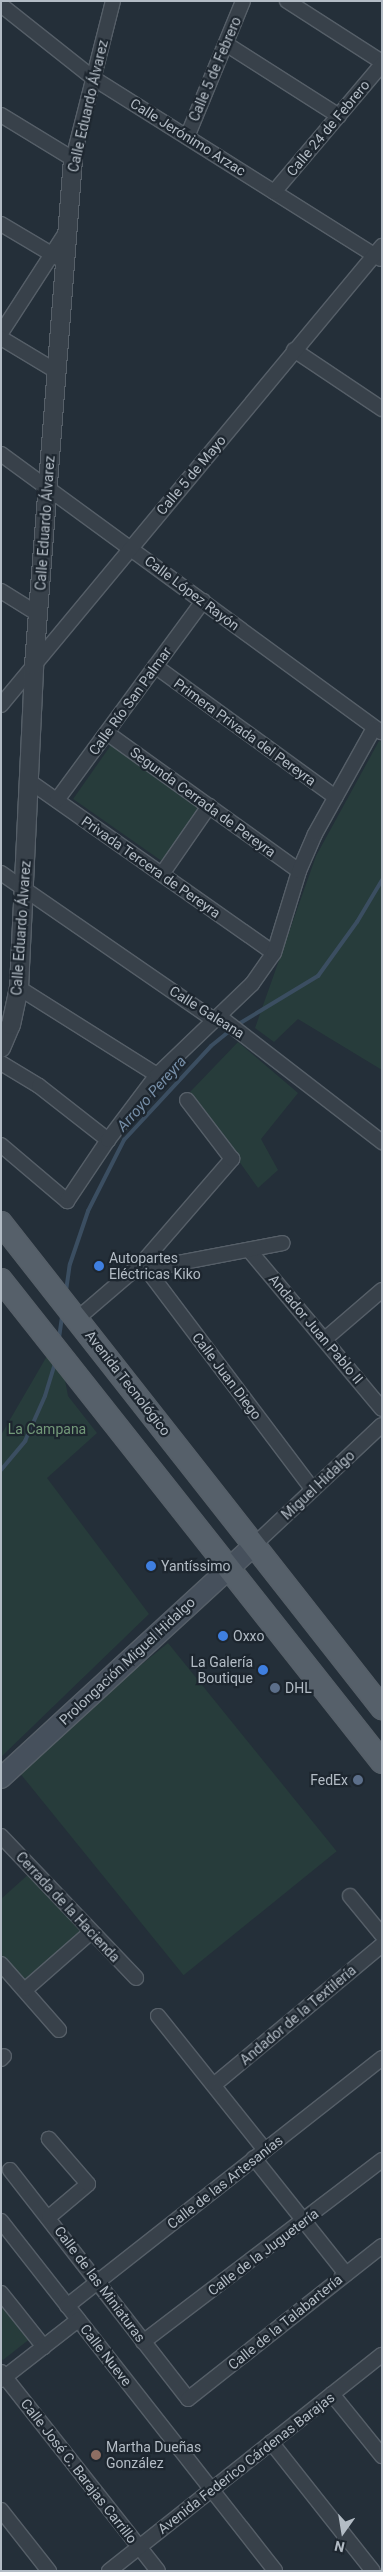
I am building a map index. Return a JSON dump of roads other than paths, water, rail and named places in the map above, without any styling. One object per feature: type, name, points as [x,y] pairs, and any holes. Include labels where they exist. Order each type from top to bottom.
[{"type":"main road","name":"Avenida Tecnológico","points":[[1,1223],[382,1708]]},
{"type":"main road","points":[[1,1280],[382,1762]]},
{"type":"main road","name":"Prolongación Miguel Hidalgo","points":[[1,1778],[228,1566],[254,1545]]},
{"type":"street","name":"Calle Eduardo Álvarez","points":[[1,1048],[11,1025],[19,988],[34,665],[56,371],[58,258],[67,231],[73,159],[113,1]]},
{"type":"street","name":"Calle 5 de Febrero","points":[[187,137],[244,1]]},
{"type":"street","points":[[287,1],[382,63]]},
{"type":"street","name":"Calle Jerónimo Arzac","points":[[4,6],[93,78],[274,192],[379,253]]},
{"type":"street","points":[[226,44],[338,116]]},
{"type":"street","name":"Calle 24 de Febrero","points":[[274,192],[382,63]]},
{"type":"street","points":[[1,115],[73,159]]},
{"type":"street","points":[[1,224],[58,258],[1,333]]},
{"type":"street","name":"Calle 5 de Mayo","points":[[1,705],[294,350],[379,253]]},
{"type":"street","points":[[1,338],[56,371]]},
{"type":"street","points":[[294,350],[382,409]]},
{"type":"street","name":"Calle López Rayón","points":[[1,454],[48,486],[378,731]]},
{"type":"street","points":[[1,591],[38,614]]},
{"type":"street","name":"Calle Río San Palmar","points":[[57,800],[203,601]]},
{"type":"street","name":"Primera Privada del Pereyra","points":[[156,666],[335,797]]},
{"type":"street","points":[[1,1145],[67,1201],[108,1140],[158,1075],[252,984],[274,953],[299,871],[335,797],[378,731]]},
{"type":"street","name":"Segunda Cerrada de Pereyra","points":[[106,733],[299,871]]},
{"type":"street","name":"Privada Tercera de Pereyra","points":[[29,780],[274,953]]},
{"type":"street","points":[[162,874],[209,806]]},
{"type":"street","name":"Calle Galeana","points":[[1,873],[251,1040],[382,1142]]},
{"type":"street","points":[[19,988],[158,1075]]},
{"type":"street","points":[[1,1063],[38,1086],[108,1140]]},
{"type":"street","points":[[75,1316],[144,1266],[232,1159],[187,1100]]},
{"type":"street","points":[[144,1266],[283,1243]]},
{"type":"street","name":"Andador Juan Pablo II","points":[[249,1250],[325,1339],[382,1410]]},
{"type":"street","name":"Calle Juan Diego","points":[[144,1266],[312,1489]]},
{"type":"street","points":[[325,1339],[382,1290]]},
{"type":"street","name":"Miguel Hidalgo","points":[[254,1545],[382,1425]]},
{"type":"street","name":"Cerrada de la Hacienda","points":[[1,1836],[136,1978]]},
{"type":"street","points":[[350,1896],[382,1935]]},
{"type":"street","points":[[26,1989],[91,1932]]},
{"type":"street","name":"Andador de la Textilería","points":[[214,2084],[382,1945]]},
{"type":"street","points":[[1,1964],[26,1989],[59,2030]]},
{"type":"street","points":[[158,2016],[214,2084],[304,2221],[346,2274]]},
{"type":"street","name":"Calle de las Artesanías","points":[[67,2306],[382,2058]]},
{"type":"street","points":[[49,2139],[88,2184],[49,2217]]},
{"type":"street","name":"Calle de la Juguetería","points":[[143,2342],[382,2160]]},
{"type":"street","name":"Calle de las Miniaturas","points":[[10,2170],[99,2281],[143,2342],[188,2399]]},
{"type":"street","name":"Calle Nueve","points":[[1,2221],[275,2571]]},
{"type":"street","name":"Calle de la Talabartería","points":[[188,2399],[382,2246]]},
{"type":"street","points":[[1,2294],[44,2347]]},
{"type":"street","points":[[3,2376],[78,2320]]},
{"type":"street","name":"Avenida Federico Cárdenas Barajas","points":[[110,2571],[382,2355]]},
{"type":"street","name":"Calle José C. Barajas Carrillo","points":[[3,2376],[158,2571]]},
{"type":"street","points":[[332,2394],[382,2456]]},
{"type":"street","points":[[272,2442],[373,2571]]},
{"type":"street","points":[[1,2510],[49,2571]]},
{"type":"waterway","name":"Arroyo Pereyra","points":[[237,1025],[318,976],[357,922],[382,880]]},
{"type":"waterway","name":"Arroyo Pereyra","points":[[66,1291],[70,1264],[88,1211],[124,1140],[211,1046],[232,1029]]},
{"type":"waterway","name":"Arroyo Pereyra","points":[[59,1338],[62,1316]]},
{"type":"waterway","name":"Arroyo Pereyra","points":[[1,1470],[25,1441],[45,1396],[55,1363]]},
{"type":"place","name":"Autopartes Eléctricas Kiko","points":[[99,1266]]},
{"type":"place","name":"Yantíssimo","points":[[151,1566]]},
{"type":"place","name":"Oxxo","points":[[223,1636]]},
{"type":"place","name":"La Galería Boutique","points":[[263,1670]]},
{"type":"place","name":"DHL","points":[[275,1688]]},
{"type":"place","name":"FedEx","points":[[358,1780]]},
{"type":"place","name":"Martha Dueñas González","points":[[96,2455]]},
{"type":"park label","name":"La Campana","points":[[47,1429]]}]
